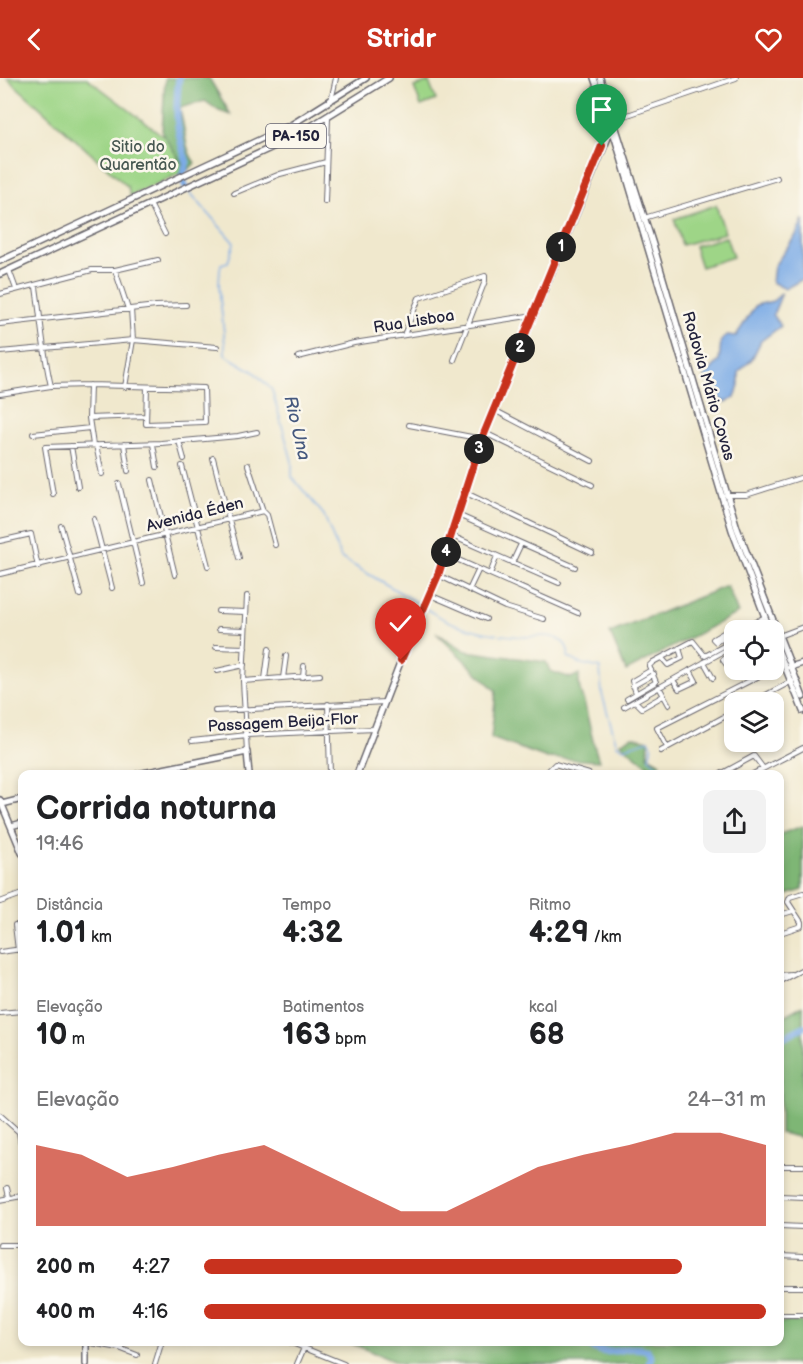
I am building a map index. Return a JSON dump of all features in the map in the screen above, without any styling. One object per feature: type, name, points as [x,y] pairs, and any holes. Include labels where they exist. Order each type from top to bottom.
[{"type":"main road","name":"PA-150","points":[[0,261],[317,111],[366,78]]},
{"type":"main road","name":"PA-150","points":[[0,274],[184,189],[326,119],[389,78]]},
{"type":"main road","name":"Rodovia Mário Covas","points":[[597,79],[618,140],[723,492],[767,620]]},
{"type":"main road","points":[[330,103],[334,114]]},
{"type":"main road","points":[[317,111],[322,113],[326,119]]},
{"type":"main road","points":[[359,770],[446,554],[483,436],[613,124]]},
{"type":"main road","points":[[602,146],[618,140]]},
{"type":"main road","name":"Rodovia Mário Covas","points":[[618,140],[644,218],[723,492],[769,620]]},
{"type":"main road","name":"Rodovia Mário Covas","points":[[784,658],[803,711]]},
{"type":"main road","points":[[787,666],[803,663]]},
{"type":"main road","name":"Rodovia Mário Covas","points":[[787,666],[803,697]]},
{"type":"main road","points":[[169,770],[247,752],[249,770]]},
{"type":"main road","points":[[18,799],[0,801],[18,843]]},
{"type":"main road","points":[[11,826],[18,824]]},
{"type":"main road","points":[[86,1346],[86,1364]]},
{"type":"street","points":[[330,103],[336,78]]},
{"type":"street","points":[[613,124],[736,78]]},
{"type":"street","points":[[325,202],[326,119]]},
{"type":"street","points":[[234,193],[280,174],[326,162]]},
{"type":"street","points":[[644,218],[777,178]]},
{"type":"street","points":[[150,204],[165,234]]},
{"type":"street","points":[[0,294],[92,270],[115,270],[158,260]]},
{"type":"street","points":[[9,270],[16,290]]},
{"type":"street","points":[[115,270],[130,309],[133,340],[125,387]]},
{"type":"street","points":[[403,336],[419,298],[484,276],[454,360]]},
{"type":"street","points":[[36,286],[42,349],[51,386]]},
{"type":"street","points":[[0,324],[186,305]]},
{"type":"street","name":"Rua Lisboa","points":[[298,357],[332,347],[534,315]]},
{"type":"street","points":[[0,352],[133,340],[218,347]]},
{"type":"street","points":[[90,385],[90,428],[102,474]]},
{"type":"street","points":[[0,394],[51,386],[90,385],[204,388],[205,422],[146,424],[147,387]]},
{"type":"street","points":[[494,410],[592,461]]},
{"type":"street","points":[[89,418],[146,416]]},
{"type":"street","points":[[409,425],[483,436],[592,485]]},
{"type":"street","points":[[33,434],[90,428]]},
{"type":"street","points":[[53,494],[45,447],[153,444],[257,432]]},
{"type":"street","points":[[179,441],[183,459]]},
{"type":"street","points":[[124,444],[128,471]]},
{"type":"street","points":[[153,444],[157,467]]},
{"type":"street","points":[[71,446],[78,487]]},
{"type":"street","points":[[213,458],[239,558]]},
{"type":"street","points":[[182,465],[208,566]]},
{"type":"street","points":[[248,465],[263,511],[267,515],[274,545]]},
{"type":"street","points":[[723,492],[746,495],[803,477]]},
{"type":"street","points":[[152,480],[176,575]]},
{"type":"street","points":[[119,484],[143,583]]},
{"type":"street","points":[[464,492],[592,553]]},
{"type":"street","name":"Avenida Éden","points":[[0,574],[38,567],[263,511]]},
{"type":"street","points":[[458,515],[574,567]]},
{"type":"street","points":[[94,519],[111,588]]},
{"type":"street","points":[[61,526],[80,595]]},
{"type":"street","points":[[0,541],[30,534],[38,567]]},
{"type":"street","points":[[452,536],[559,584]]},
{"type":"street","points":[[513,563],[521,544]]},
{"type":"street","points":[[446,554],[478,571],[490,574],[578,613]]},
{"type":"street","points":[[490,574],[497,556]]},
{"type":"street","points":[[469,590],[478,571]]},
{"type":"street","points":[[438,575],[506,607],[544,619]]},
{"type":"street","points":[[430,595],[486,619]]},
{"type":"street","points":[[247,596],[243,681],[247,752]]},
{"type":"street","points":[[218,612],[246,612]]},
{"type":"street","points":[[784,635],[803,627]]},
{"type":"street","points":[[219,629],[245,630]]},
{"type":"street","points":[[722,638],[724,642]]},
{"type":"street","points":[[627,699],[656,682],[650,664],[662,657],[694,641],[705,656],[724,650]]},
{"type":"street","points":[[216,647],[245,648]]},
{"type":"street","points":[[662,657],[668,665],[682,657],[680,648]]},
{"type":"street","points":[[266,679],[269,649]]},
{"type":"street","points":[[624,707],[724,651]]},
{"type":"street","points":[[283,678],[286,656]]},
{"type":"street","points":[[704,662],[713,678]]},
{"type":"street","points":[[218,671],[244,665]]},
{"type":"street","points":[[303,677],[304,666]]},
{"type":"street","points":[[673,680],[678,689],[682,690],[696,681],[690,670]]},
{"type":"street","points":[[636,693],[633,686],[652,672]]},
{"type":"street","points":[[243,681],[320,675]]},
{"type":"street","points":[[667,747],[657,728],[751,680]]},
{"type":"street","points":[[772,692],[792,681]]},
{"type":"street","points":[[659,687],[669,705]]},
{"type":"street","points":[[635,701],[642,708],[663,696]]},
{"type":"street","points":[[215,711],[386,702]]},
{"type":"street","points":[[328,704],[330,770]]},
{"type":"street","points":[[661,751],[724,717]]},
{"type":"street","name":"Passagem Beija-Flor","points":[[192,741],[247,735],[376,729]]},
{"type":"street","points":[[760,770],[803,748]]},
{"type":"street","points":[[729,770],[754,756],[763,768]]},
{"type":"street","points":[[549,770],[555,764],[575,770]]},
{"type":"street","points":[[784,932],[802,928],[801,922],[789,904],[789,898],[803,893]]},
{"type":"street","points":[[0,902],[18,895]]},
{"type":"street","points":[[784,914],[793,911]]},
{"type":"street","points":[[15,925],[18,940]]},
{"type":"street","points":[[0,952],[18,950]]},
{"type":"street","points":[[784,979],[803,969]]},
{"type":"street","points":[[784,975],[792,974]]},
{"type":"street","points":[[0,1013],[18,1011]]},
{"type":"street","points":[[0,1115],[18,1130]]},
{"type":"street","points":[[784,1166],[803,1166]]},
{"type":"street","points":[[7,1188],[12,1197]]},
{"type":"street","points":[[0,1200],[18,1196]]},
{"type":"street","points":[[784,1196],[803,1197]]},
{"type":"street","points":[[784,1226],[803,1227]]},
{"type":"street","points":[[0,1245],[18,1245]]},
{"type":"street","points":[[784,1256],[803,1257]]},
{"type":"street","points":[[784,1287],[803,1287]]},
{"type":"street","points":[[784,1315],[803,1315]]},
{"type":"street","points":[[108,1346],[137,1355]]},
{"type":"street","points":[[155,1364],[160,1346]]},
{"type":"street","points":[[301,1346],[344,1364]]},
{"type":"street","points":[[297,1364],[304,1347]]},
{"type":"green space","name":"Sitio do Quarentão","points":[[7,78],[87,78],[175,145],[184,161],[179,174],[130,196],[128,187]]},
{"type":"green space","points":[[165,78],[209,78],[231,115],[219,111],[205,101],[179,108],[188,150],[195,163],[187,171],[162,133]]},
{"type":"green space","points":[[429,82],[436,100],[421,106],[414,87]]},
{"type":"green space","points":[[716,205],[725,233],[682,245],[674,219]]},
{"type":"green space","points":[[726,237],[733,257],[701,267],[694,246]]},
{"type":"green space","points":[[727,586],[738,613],[626,671],[610,633]]},
{"type":"green space","points":[[436,633],[466,651],[546,662],[550,671],[571,678],[579,674],[580,690],[599,761],[547,758],[491,738],[496,691]]},
{"type":"green space","points":[[632,736],[649,740],[648,756],[660,763],[659,770],[653,770],[620,743]]},
{"type":"green space","points":[[803,826],[803,890],[784,896],[784,833]]},
{"type":"green space","points":[[803,1005],[803,1138],[784,1134],[784,1016]]},
{"type":"green space","points":[[784,1322],[803,1322],[803,1364],[400,1364],[358,1346],[784,1346]]},
{"type":"water","points":[[803,219],[803,279],[785,289],[772,282],[774,266],[796,235]]},
{"type":"water","points":[[782,293],[773,315],[781,326],[761,341],[752,359],[739,372],[739,385],[735,398],[726,402],[722,401],[704,377],[719,361],[721,341],[727,335],[736,336],[756,305],[773,301]]},
{"type":"waterway","name":"Rio Una","points":[[179,78],[177,121],[187,162],[182,177],[186,188]]},
{"type":"waterway","name":"Rio Una","points":[[187,189],[234,243],[228,262],[221,264],[219,274],[225,355],[254,372],[272,390],[292,461],[292,477],[324,515],[341,558],[423,606]]},
{"type":"waterway","name":"Rio Una","points":[[427,609],[460,626],[486,632],[524,637],[553,637],[565,644],[568,657],[578,663],[600,668],[602,694],[617,745],[623,748],[649,740],[652,746],[649,758],[659,770]]},
{"type":"waterway","points":[[784,1037],[803,1027]]},
{"type":"waterway","points":[[589,1346],[608,1352],[630,1348],[647,1350],[651,1357],[649,1364]]},
{"type":"route","points":[[401,660],[438,575],[482,439],[602,146]]}]
